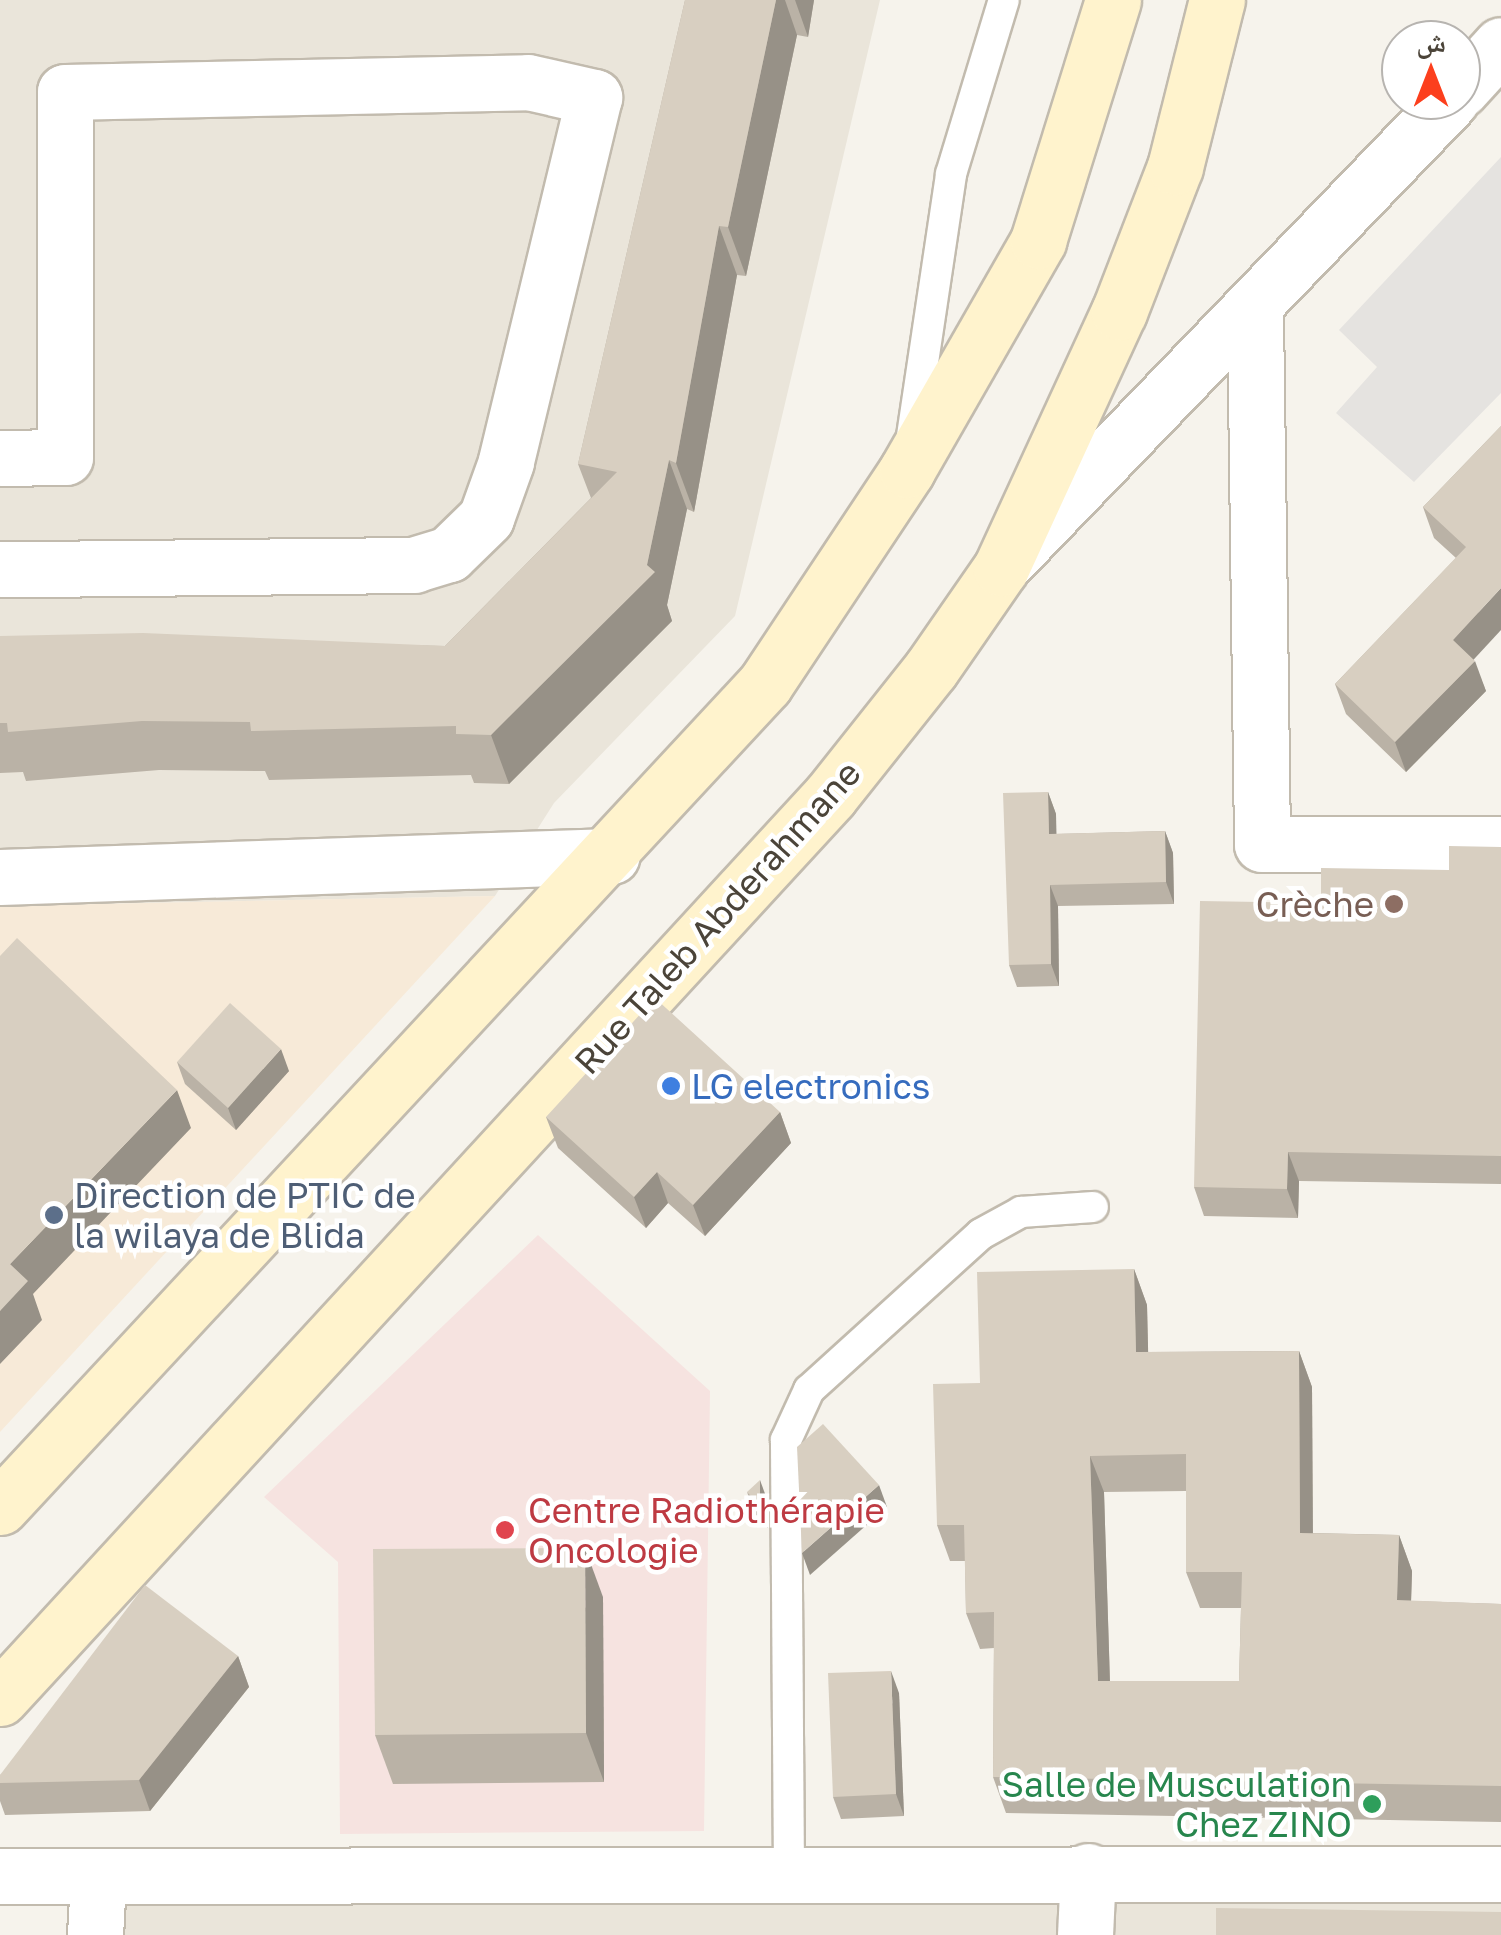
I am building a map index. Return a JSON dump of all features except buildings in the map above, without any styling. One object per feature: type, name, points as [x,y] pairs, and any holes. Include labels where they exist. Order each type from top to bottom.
[{"type":"main road","points":[[0,1507],[612,856],[765,684],[907,470],[1038,241],[1113,0]]},
{"type":"main road","name":"Rue Taleb Abderahmane","points":[[0,1698],[830,796],[1001,568],[1175,167],[1217,0]]},
{"type":"street","points":[[1481,67],[1501,45]]},
{"type":"street","points":[[0,458],[65,457],[65,92],[528,82],[594,97],[506,462],[486,518],[449,554],[414,565],[0,569]]},
{"type":"street","points":[[1001,568],[1254,313],[1433,120]]},
{"type":"street","points":[[1254,313],[1262,844],[1501,844]]},
{"type":"street","points":[[0,878],[612,856]]},
{"type":"street","points":[[1085,1935],[1088,1871]]},
{"type":"street","points":[[0,1876],[98,1880],[1088,1871],[1501,1874]]},
{"type":"street","points":[[95,1935],[98,1880]]},
{"type":"lane","points":[[907,470],[940,230],[1004,0]]},
{"type":"lane","points":[[790,1874],[786,1440],[809,1390],[981,1234],[1021,1212],[1093,1207]]},
{"type":"shaded area","points":[[0,0],[880,0],[735,616],[554,803],[495,896],[0,906]]},
{"type":"shaded area","points":[[1501,157],[1501,393],[1414,482],[1336,413],[1377,367],[1339,330]]},
{"type":"shaded area","points":[[495,896],[0,1432],[0,906]]},
{"type":"shaded area","name":"Centre Radiothérapie Oncologie","points":[[538,1235],[710,1391],[704,1831],[340,1834],[338,1562],[264,1497]]},
{"type":"shaded area","points":[[1501,1874],[1501,1935],[95,1935],[98,1880]]},
{"type":"place","name":"Crèche","points":[[1394,904]]},
{"type":"place","name":"LG electronics","points":[[671,1086]]},
{"type":"place","name":"Direction de PTIC de la wilaya de Blida","points":[[54,1215]]},
{"type":"place","name":"Centre Radiothérapie Oncologie","points":[[505,1530]]},
{"type":"place","name":"Salle de Musculation Chez ZINO","points":[[1372,1804]]}]
